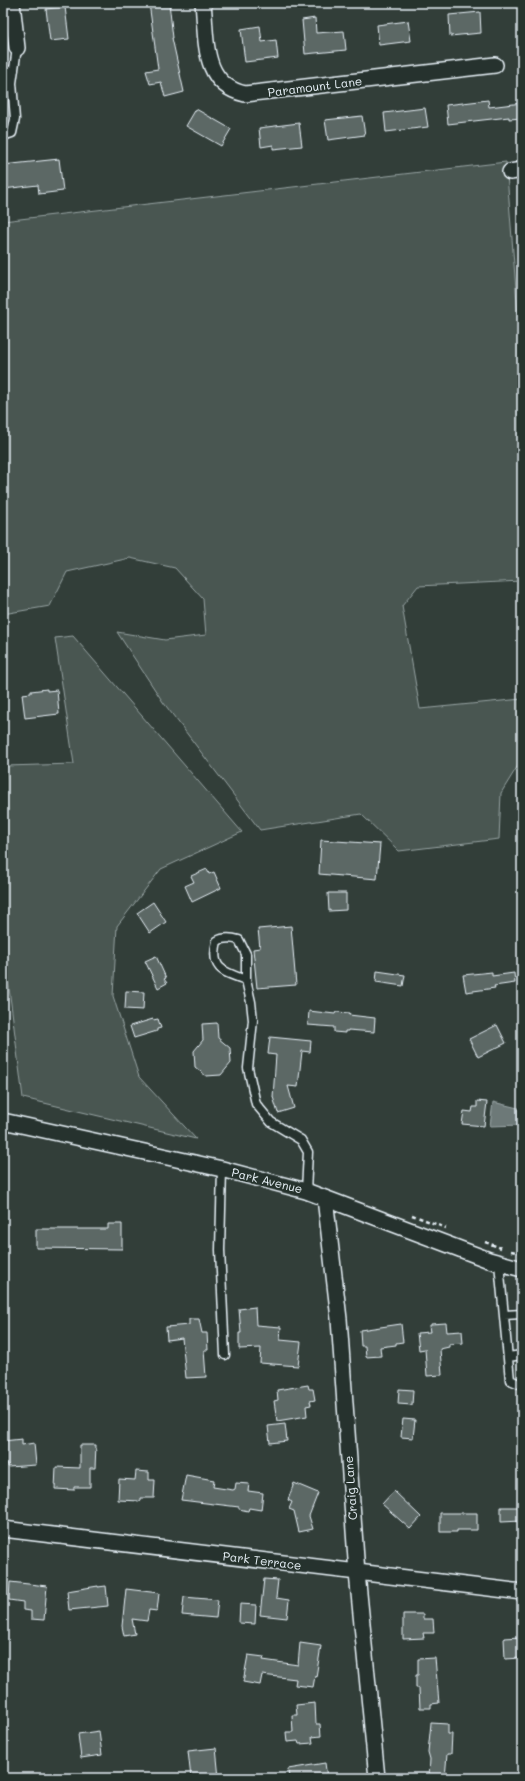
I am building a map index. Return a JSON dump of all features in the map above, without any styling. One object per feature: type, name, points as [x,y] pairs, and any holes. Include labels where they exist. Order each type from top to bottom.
[{"type":"street","points":[[12,3],[17,48]]},
{"type":"street","name":"Paramount Lane","points":[[203,3],[211,66],[222,84],[229,89],[245,94],[495,65]]},
{"type":"street","name":"Park Avenue","points":[[3,1121],[222,1170],[306,1191],[499,1263],[522,1269]]},
{"type":"street","name":"Craig Lane","points":[[325,1198],[339,1319],[357,1572],[377,1778]]},
{"type":"street","name":"Park Terrace","points":[[3,1529],[522,1592]]},
{"type":"lane","points":[[3,136],[12,133],[15,119],[12,83],[17,48]]},
{"type":"lane","points":[[3,72],[14,70]]},
{"type":"lane","points":[[246,980],[224,972],[218,966],[215,958],[217,941],[220,939],[230,938],[239,940],[246,954],[246,980],[253,1020],[248,1068],[256,1104],[271,1122],[301,1140],[308,1152],[306,1191]]},
{"type":"lane","points":[[222,1170],[220,1250],[225,1355]]},
{"type":"lane","points":[[499,1263],[510,1380],[522,1385]]},
{"type":"lane","points":[[504,1314],[522,1314]]},
{"type":"lane","points":[[508,1357],[522,1355]]},
{"type":"shaded area","points":[[506,162],[522,366],[522,581],[418,586],[402,606],[420,709],[522,699],[522,759],[501,793],[499,839],[399,851],[361,814],[260,830],[163,702],[117,632],[165,640],[206,635],[203,599],[175,568],[130,558],[67,572],[50,606],[3,614],[3,221]]},
{"type":"shaded area","points":[[73,636],[242,832],[161,869],[117,926],[113,996],[139,1077],[196,1139],[23,1098],[3,941],[3,795],[6,766],[74,764],[55,638]]},
{"type":"shaded area","points":[[493,1102],[522,1109],[522,1125],[490,1126]]},
{"type":"building","points":[[149,3],[169,3],[172,38],[184,92],[165,97],[161,82],[150,84],[146,71],[158,69]]},
{"type":"building","points":[[65,7],[69,39],[50,41],[46,9]]},
{"type":"building","points":[[480,12],[481,33],[450,36],[449,15]]},
{"type":"building","points":[[315,18],[316,33],[344,31],[346,50],[305,54],[302,20]]},
{"type":"building","points":[[408,21],[411,41],[379,45],[377,25]]},
{"type":"building","points":[[260,26],[262,42],[276,40],[278,58],[245,62],[241,29]]},
{"type":"building","points":[[488,100],[489,107],[522,103],[522,118],[509,119],[509,117],[448,124],[446,105]]},
{"type":"building","points":[[425,108],[428,127],[386,132],[384,113]]},
{"type":"building","points":[[196,109],[231,129],[221,146],[186,126]]},
{"type":"building","points":[[362,116],[365,135],[328,140],[325,120]]},
{"type":"building","points":[[299,123],[302,146],[273,149],[273,145],[261,147],[259,128]]},
{"type":"building","points":[[59,159],[63,191],[39,194],[38,185],[3,189],[3,165]]},
{"type":"building","points":[[47,689],[47,691],[57,690],[59,714],[25,718],[22,694]]},
{"type":"building","points":[[321,840],[380,844],[377,879],[319,874]]},
{"type":"building","points":[[207,869],[209,874],[214,872],[221,888],[192,902],[185,886],[194,882],[191,876]]},
{"type":"building","points":[[328,893],[346,893],[346,910],[329,911]]},
{"type":"building","points":[[153,902],[166,922],[150,933],[137,913]]},
{"type":"building","points":[[291,926],[296,985],[257,988],[253,949],[260,948],[258,929]]},
{"type":"building","points":[[156,956],[166,978],[164,979],[167,983],[158,988],[145,961]]},
{"type":"building","points":[[377,971],[405,975],[403,986],[376,982]]},
{"type":"building","points":[[492,972],[492,976],[514,973],[515,983],[494,986],[495,988],[466,992],[463,975]]},
{"type":"building","points":[[126,991],[144,992],[143,1010],[125,1009]]},
{"type":"building","points":[[309,1011],[335,1014],[336,1012],[350,1013],[349,1015],[375,1018],[374,1032],[348,1030],[345,1031],[345,1033],[334,1032],[334,1027],[308,1025]]},
{"type":"building","points":[[153,1019],[158,1019],[161,1028],[157,1029],[157,1031],[134,1038],[130,1026]]},
{"type":"building","points":[[217,1023],[218,1038],[230,1048],[231,1063],[221,1075],[206,1076],[195,1067],[194,1051],[203,1040],[202,1024]]},
{"type":"building","points":[[497,1025],[506,1043],[478,1057],[469,1039]]},
{"type":"building","points":[[270,1037],[311,1041],[310,1052],[302,1051],[298,1087],[288,1086],[294,1108],[278,1113],[273,1097],[276,1055],[268,1054]]},
{"type":"building","points":[[477,1101],[487,1102],[484,1126],[462,1124],[464,1111],[472,1112],[473,1107],[477,1107]]},
{"type":"building","points":[[108,1224],[122,1224],[122,1249],[36,1248],[36,1229],[108,1229]]},
{"type":"building","points":[[255,1307],[256,1325],[281,1327],[280,1340],[301,1342],[298,1366],[260,1363],[261,1348],[239,1349],[239,1333],[241,1333],[239,1309]]},
{"type":"building","points":[[189,1319],[199,1319],[202,1333],[207,1333],[208,1350],[204,1350],[206,1377],[186,1378],[182,1338],[167,1340],[166,1327],[189,1325]]},
{"type":"building","points":[[446,1323],[447,1332],[462,1331],[463,1343],[449,1344],[449,1347],[440,1349],[442,1375],[427,1376],[425,1349],[419,1350],[417,1333],[430,1332],[429,1326],[431,1326],[431,1324]]},
{"type":"building","points":[[401,1324],[403,1342],[396,1343],[396,1345],[380,1347],[381,1356],[366,1357],[365,1346],[361,1346],[360,1330]]},
{"type":"building","points":[[308,1385],[309,1389],[313,1389],[315,1400],[310,1401],[311,1405],[306,1406],[307,1416],[277,1421],[274,1401],[278,1400],[277,1390]]},
{"type":"building","points":[[399,1389],[413,1390],[412,1405],[398,1404]]},
{"type":"building","points":[[403,1419],[415,1420],[413,1438],[401,1437]]},
{"type":"building","points":[[285,1424],[287,1441],[270,1443],[268,1426]]},
{"type":"building","points":[[22,1439],[22,1445],[34,1443],[36,1465],[8,1467],[8,1464],[3,1464],[3,1441]]},
{"type":"building","points":[[80,1445],[96,1445],[95,1468],[90,1468],[90,1487],[74,1487],[74,1490],[55,1489],[56,1467],[80,1468]]},
{"type":"building","points":[[136,1471],[149,1472],[149,1480],[155,1480],[154,1498],[141,1498],[141,1501],[118,1500],[119,1479],[135,1480]]},
{"type":"building","points":[[186,1475],[214,1480],[213,1487],[233,1490],[235,1489],[236,1483],[249,1484],[248,1491],[263,1493],[261,1510],[249,1508],[248,1511],[239,1509],[239,1507],[181,1500]]},
{"type":"building","points":[[294,1483],[318,1493],[309,1516],[313,1529],[299,1532],[294,1511],[289,1509],[292,1502],[288,1500]]},
{"type":"building","points":[[394,1491],[421,1517],[410,1529],[382,1504]]},
{"type":"building","points":[[501,1507],[522,1507],[522,1521],[501,1522]]},
{"type":"building","points":[[440,1513],[477,1513],[477,1530],[440,1532]]},
{"type":"building","points":[[264,1579],[278,1580],[276,1598],[289,1600],[287,1618],[260,1615]]},
{"type":"building","points":[[10,1582],[47,1586],[44,1620],[31,1619],[31,1611],[23,1610],[23,1602],[9,1600]]},
{"type":"building","points":[[106,1586],[108,1606],[69,1610],[67,1591]]},
{"type":"building","points":[[126,1589],[159,1593],[157,1611],[149,1610],[147,1621],[132,1619],[135,1634],[124,1636],[122,1626]]},
{"type":"building","points":[[184,1597],[218,1600],[216,1618],[182,1615]]},
{"type":"building","points":[[240,1604],[256,1605],[255,1624],[239,1623]]},
{"type":"building","points":[[403,1614],[423,1614],[423,1619],[433,1619],[434,1633],[423,1633],[424,1638],[403,1639]]},
{"type":"building","points":[[522,1637],[522,1658],[505,1659],[504,1638]]},
{"type":"building","points":[[300,1643],[321,1646],[313,1687],[295,1685],[296,1679],[262,1675],[260,1685],[243,1682],[248,1655],[264,1657],[263,1660],[298,1665]]},
{"type":"building","points":[[435,1658],[439,1703],[431,1704],[431,1708],[420,1708],[419,1688],[416,1688],[418,1659]]},
{"type":"building","points":[[315,1703],[316,1724],[320,1724],[321,1736],[312,1737],[313,1743],[299,1744],[298,1741],[287,1742],[286,1732],[293,1732],[292,1715],[297,1715],[296,1705]]},
{"type":"building","points":[[431,1723],[448,1724],[448,1734],[452,1734],[451,1754],[447,1754],[445,1778],[429,1778],[430,1759],[428,1752]]},
{"type":"building","points":[[99,1731],[102,1755],[81,1758],[78,1734]]},
{"type":"building","points":[[216,1748],[219,1778],[191,1778],[188,1751]]},
{"type":"building","points":[[325,1763],[327,1778],[289,1778],[288,1769]]}]
